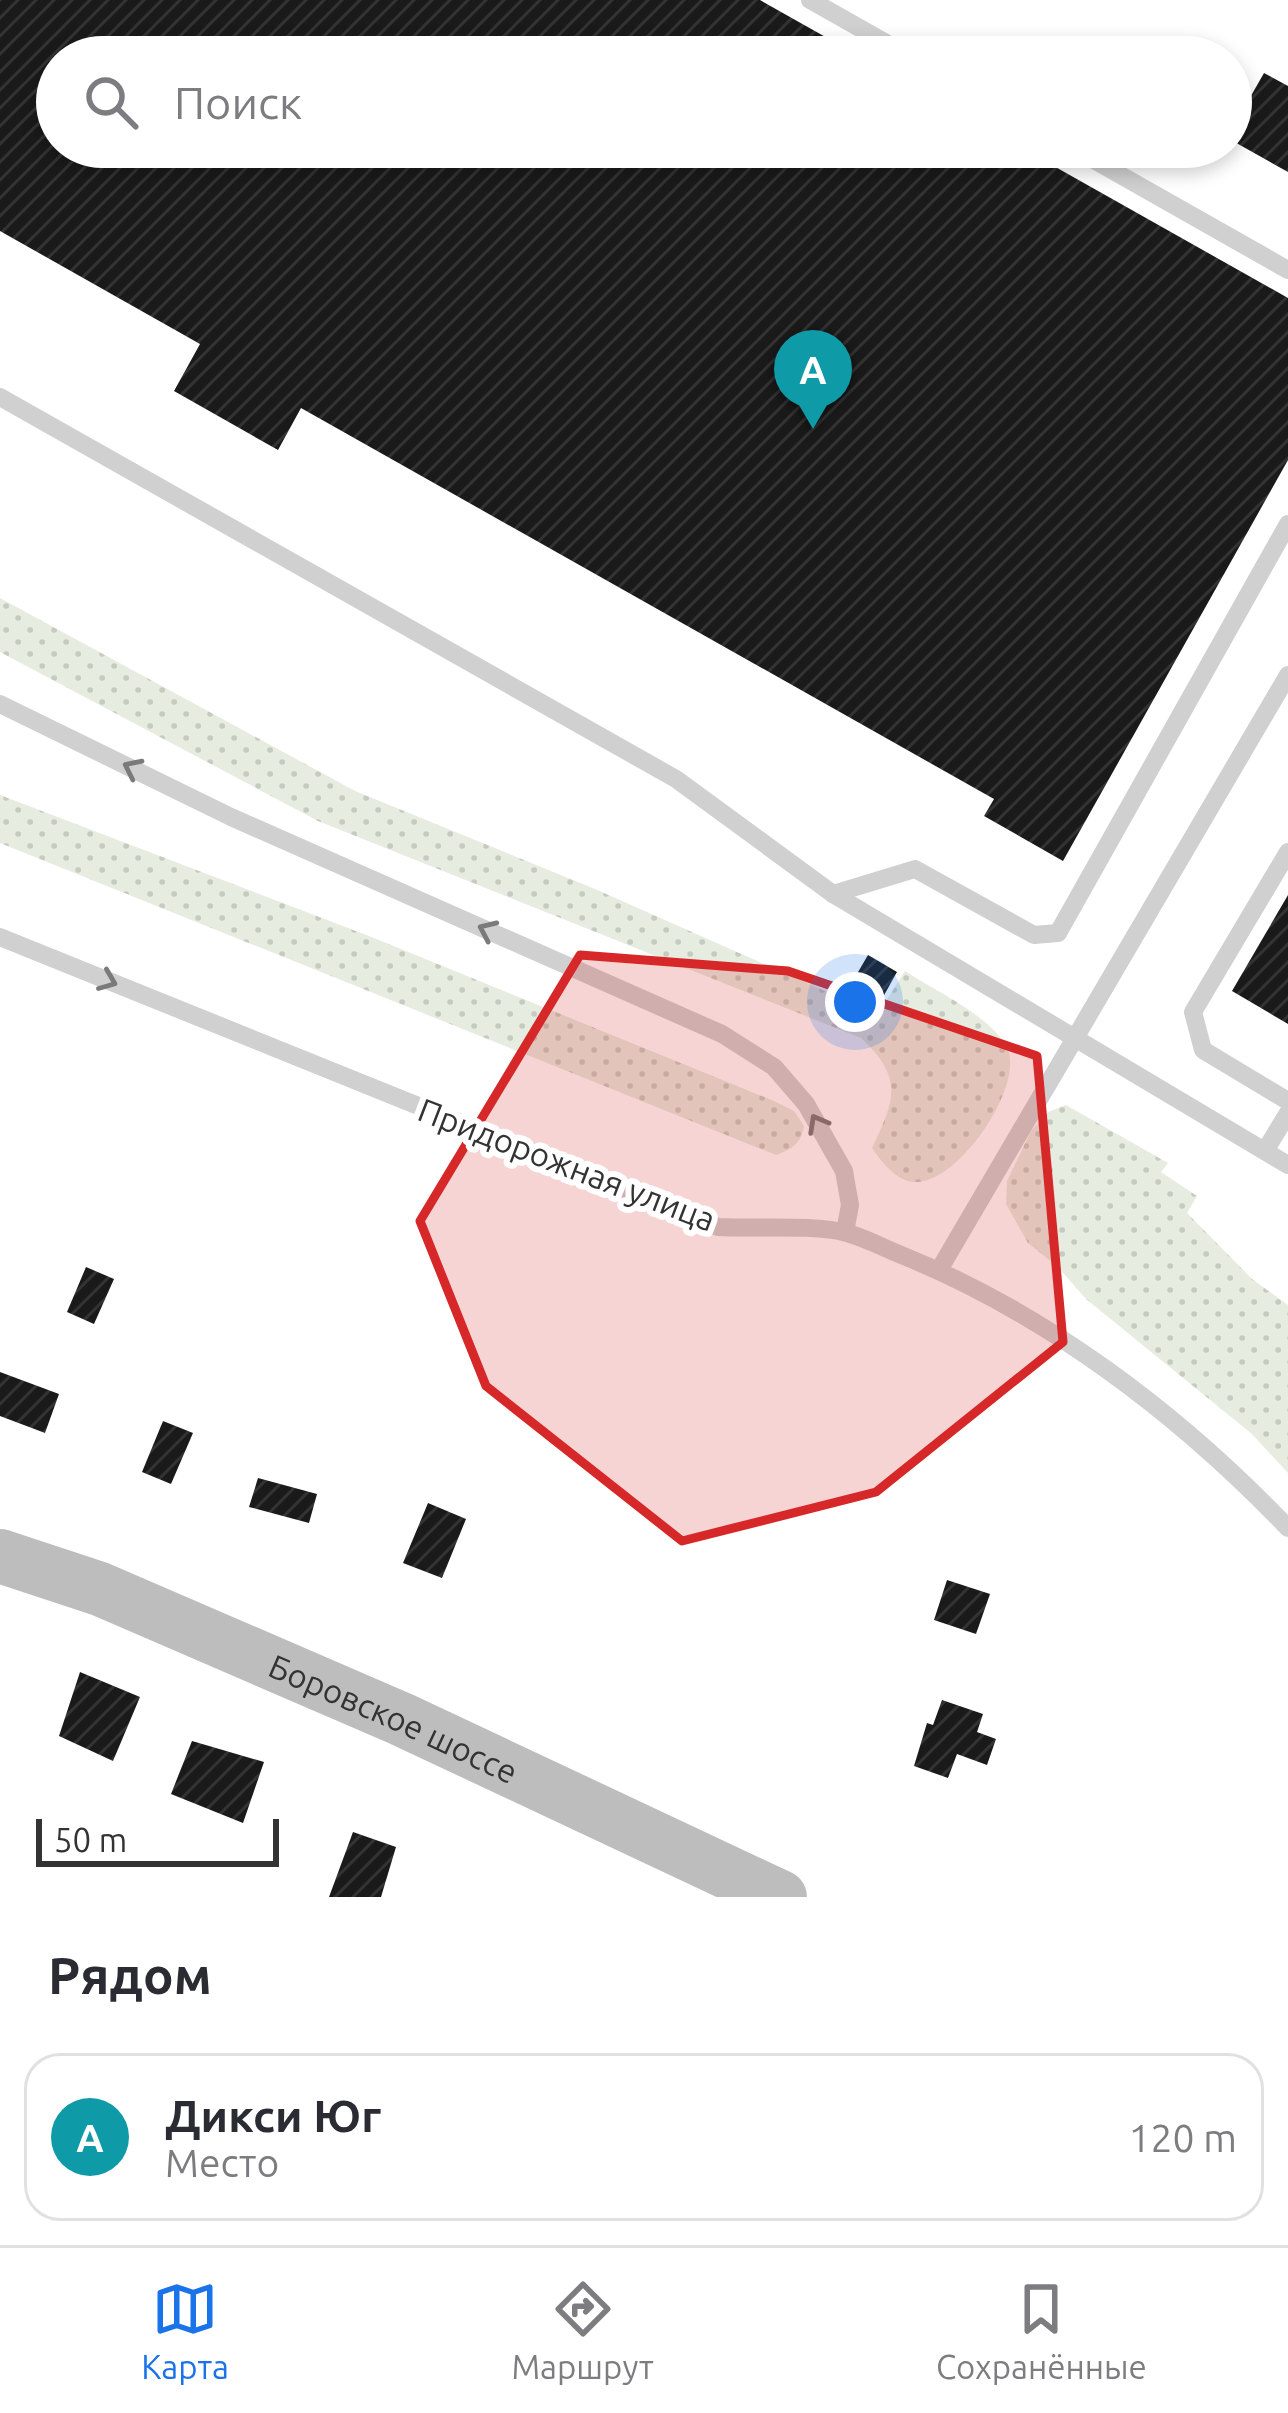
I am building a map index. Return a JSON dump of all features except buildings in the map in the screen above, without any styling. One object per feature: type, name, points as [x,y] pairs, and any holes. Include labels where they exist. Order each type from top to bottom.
[{"type":"main road","name":"Боровское шоссе","points":[[0,1556],[100,1589],[380,1710],[780,1897]]},
{"type":"lane","points":[[810,0],[874,36]]},
{"type":"lane","points":[[1108,168],[1288,270]]},
{"type":"lane","points":[[0,397],[676,779],[833,894],[1288,1165]]},
{"type":"lane","points":[[833,894],[915,869],[1034,934],[1058,933],[1288,524]]},
{"type":"lane","points":[[939,1270],[1288,675]]},
{"type":"lane","points":[[0,704],[231,817],[722,1034],[774,1067],[806,1104],[844,1171],[850,1205],[844,1232]]},
{"type":"lane","points":[[1288,852],[1193,1012],[1203,1051],[1288,1101]]},
{"type":"lane","name":"Придорожная улица","points":[[0,937],[718,1227],[844,1232],[939,1270],[1017,1311],[1162,1411],[1230,1468],[1288,1528]]},
{"type":"lane","points":[[1265,1151],[1288,1113]]},
{"type":"highlighted area","points":[[580,955],[788,971],[1037,1056],[1063,1342],[876,1492],[682,1541],[486,1386],[420,1221]]},
{"type":"shaded area","points":[[0,598],[355,791],[595,889],[825,991],[847,988],[883,1006],[905,971],[977,1016],[1001,1038],[1010,1068],[994,1113],[979,1137],[942,1173],[923,1181],[905,1180],[872,1148],[891,1090],[884,1065],[861,1038],[318,821],[0,652]]},
{"type":"shaded area","points":[[0,795],[369,936],[774,1101],[794,1111],[804,1126],[801,1137],[776,1155],[0,843]]},
{"type":"shaded area","points":[[1066,1105],[1168,1163],[1161,1172],[1197,1196],[1187,1213],[1252,1279],[1288,1305],[1288,1473],[1252,1434],[1086,1299],[1028,1243],[1006,1204],[1007,1181],[1031,1131],[1048,1112]]},
{"type":"place","name":"Дикси Юг","points":[[813,429]]}]
